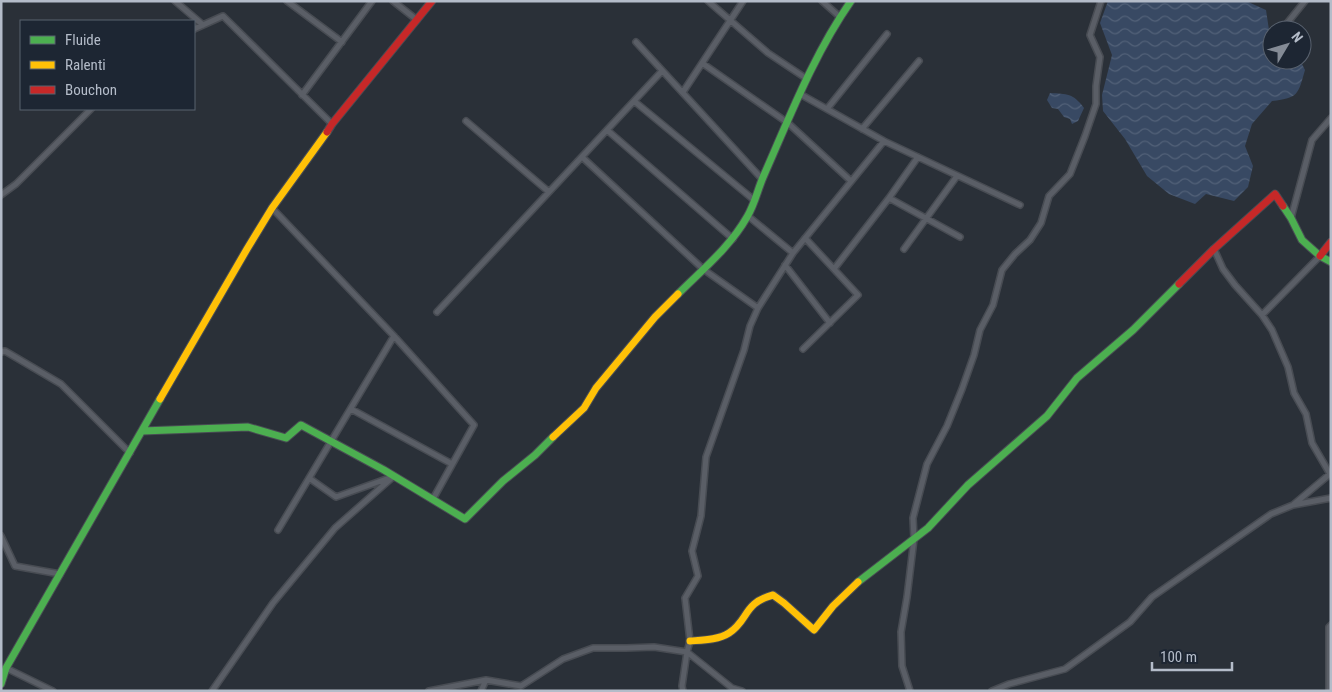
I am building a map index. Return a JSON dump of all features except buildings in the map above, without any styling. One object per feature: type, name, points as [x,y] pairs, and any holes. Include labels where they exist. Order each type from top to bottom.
[{"type":"street","points":[[175,1],[203,25]]},
{"type":"street","points":[[287,1],[342,42]]},
{"type":"street","points":[[302,95],[372,1]]},
{"type":"street","points":[[393,1],[417,20]]},
{"type":"street","points":[[1,684],[6,668],[272,208],[332,124],[432,1]]},
{"type":"street","points":[[708,1],[768,53],[807,79]]},
{"type":"street","points":[[683,92],[743,1]]},
{"type":"street","points":[[822,1],[840,17]]},
{"type":"street","points":[[142,431],[248,427],[286,438],[301,425],[332,440],[465,519],[584,408],[596,388],[656,317],[733,239],[748,216],[762,179],[807,79],[840,17],[851,1]]},
{"type":"street","points":[[910,691],[902,666],[902,632],[914,539],[913,518],[927,464],[947,426],[962,389],[974,355],[980,330],[993,305],[1002,270],[1030,240],[1041,223],[1048,196],[1070,174],[1085,136],[1096,104],[1096,86],[1100,57],[1090,35],[1101,1]]},
{"type":"street","points":[[1290,20],[1305,1]]},
{"type":"street","points":[[195,29],[223,16],[332,124]]},
{"type":"street","points":[[827,109],[887,34]]},
{"type":"street","points":[[636,42],[762,179]]},
{"type":"street","points":[[862,128],[920,61]]},
{"type":"street","points":[[702,63],[788,123],[851,181]]},
{"type":"street","points":[[437,312],[662,71]]},
{"type":"street","points":[[800,94],[884,141],[1020,205]]},
{"type":"street","points":[[634,101],[754,200]]},
{"type":"street","points":[[1,195],[16,184],[90,110]]},
{"type":"street","points":[[1291,218],[1312,140],[1331,118]]},
{"type":"street","points":[[466,121],[549,192]]},
{"type":"street","points":[[607,130],[733,239]]},
{"type":"street","points":[[683,691],[682,686],[690,641],[685,598],[698,576],[692,551],[701,516],[706,457],[744,350],[750,326],[758,308],[793,253],[884,141]]},
{"type":"street","points":[[582,157],[703,269],[758,308]]},
{"type":"street","points":[[834,269],[918,157]]},
{"type":"street","points":[[904,249],[957,176]]},
{"type":"street","points":[[690,641],[710,640],[734,630],[748,609],[760,598],[773,595],[785,602],[799,618],[814,630],[833,606],[855,584],[928,528],[968,485],[1047,416],[1077,378],[1133,330],[1214,249],[1275,194],[1291,218],[1302,240],[1320,256],[1331,262]]},
{"type":"street","points":[[889,198],[960,237]]},
{"type":"street","points":[[272,208],[394,336],[474,425],[433,499]]},
{"type":"street","points":[[748,216],[793,253]]},
{"type":"street","points":[[803,349],[858,295],[805,238]]},
{"type":"street","points":[[1262,314],[1320,256],[1331,242]]},
{"type":"street","points":[[1214,249],[1223,269],[1262,314],[1272,330],[1288,367],[1294,393],[1306,414],[1312,443],[1330,473],[1293,505]]},
{"type":"street","points":[[785,265],[830,323]]},
{"type":"street","points":[[278,530],[394,336]]},
{"type":"street","points":[[2,350],[61,384],[130,453]]},
{"type":"street","points":[[351,409],[452,464]]},
{"type":"street","points":[[309,478],[336,497],[394,476]]},
{"type":"street","points":[[212,691],[273,603],[334,528],[394,476]]},
{"type":"street","points":[[992,691],[1009,684],[1065,669],[1130,622],[1152,597],[1271,514],[1293,505],[1331,498]]},
{"type":"street","points":[[1,536],[15,566],[60,574]]},
{"type":"street","points":[[1329,691],[1330,627]]},
{"type":"street","points":[[429,691],[486,680],[521,686],[563,659],[593,648],[654,647],[687,652],[732,688],[742,691]]},
{"type":"street","points":[[6,668],[53,691]]},
{"type":"street","points":[[481,691],[486,680]]},
{"type":"water","points":[[1108,1],[1246,1],[1266,10],[1268,20],[1262,20],[1262,70],[1305,70],[1299,90],[1288,98],[1272,101],[1252,124],[1245,146],[1253,166],[1248,187],[1234,201],[1206,194],[1195,204],[1169,194],[1147,176],[1125,139],[1103,111],[1102,95],[1112,55],[1100,23]]},
{"type":"water","points":[[1050,93],[1069,95],[1080,103],[1084,108],[1078,121],[1072,124],[1070,119],[1064,117],[1058,109],[1052,108],[1047,100]]},
{"type":"traffic: fast","points":[[678,294],[724,248],[747,217],[803,86],[825,42],[851,1]]},
{"type":"traffic: fast","points":[[1283,206],[1302,240],[1320,256],[1331,262]]},
{"type":"traffic: fast","points":[[858,582],[928,528],[968,485],[1047,416],[1077,378],[1133,330],[1179,284]]},
{"type":"traffic: fast","points":[[1,684],[6,668],[160,399]]},
{"type":"traffic: fast","points":[[142,431],[248,427],[286,438],[301,425],[384,470],[465,519],[503,481],[535,455],[553,437]]},
{"type":"traffic: slow","points":[[160,399],[272,208],[327,132]]},
{"type":"traffic: slow","points":[[553,437],[584,408],[596,388],[655,317],[678,294]]},
{"type":"traffic: slow","points":[[690,641],[715,638],[729,633],[740,623],[756,602],[773,595],[814,630],[833,606],[858,582]]},
{"type":"traffic: jam","points":[[327,132],[432,1]]},
{"type":"traffic: jam","points":[[1179,284],[1214,249],[1275,194],[1283,206]]},
{"type":"traffic: jam","points":[[1320,256],[1331,242]]}]
